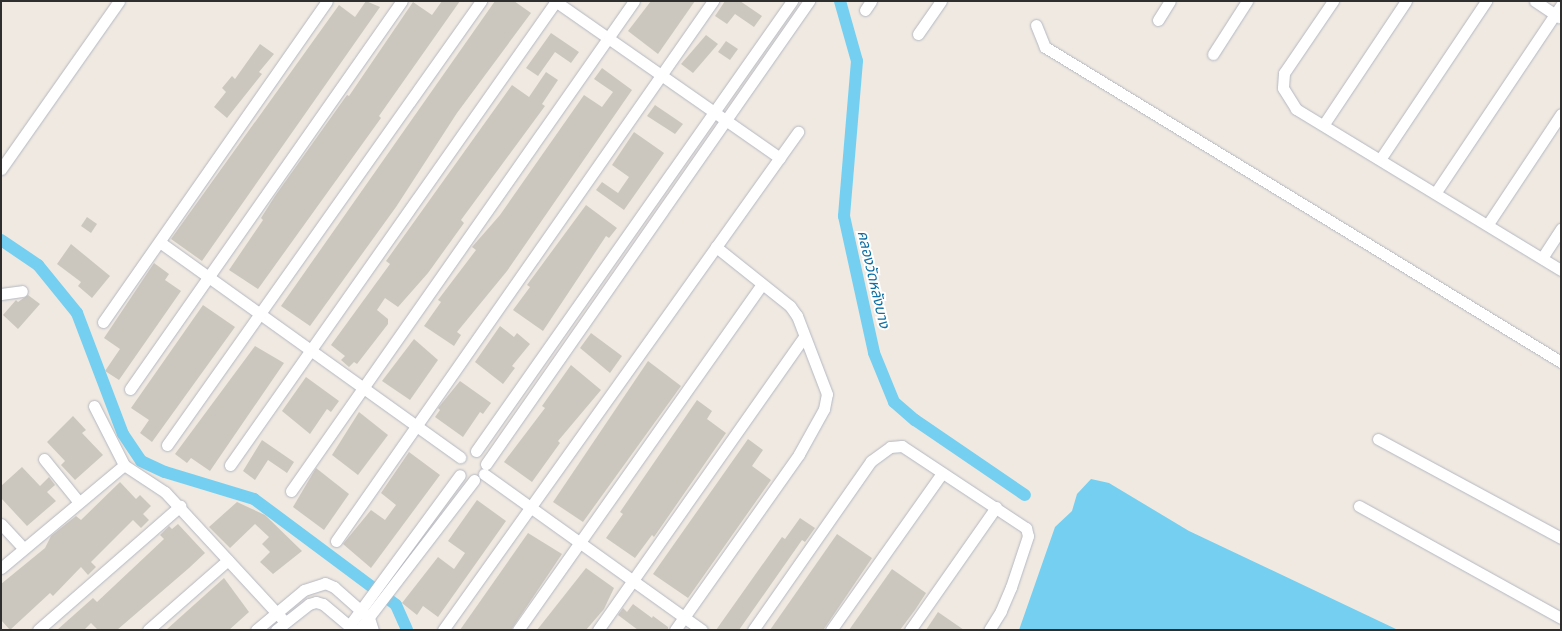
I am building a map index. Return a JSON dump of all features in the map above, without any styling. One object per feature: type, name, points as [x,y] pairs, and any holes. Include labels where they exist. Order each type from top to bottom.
[{"type":"street","points":[[1,169],[119,1]]},
{"type":"street","points":[[103,322],[327,1]]},
{"type":"street","points":[[130,389],[210,278],[402,1]]},
{"type":"street","points":[[166,445],[481,1]]},
{"type":"street","points":[[230,464],[555,1],[780,158]]},
{"type":"street","points":[[291,490],[634,1]]},
{"type":"street","points":[[336,541],[713,1]]},
{"type":"street","points":[[460,457],[476,451],[792,1]]},
{"type":"street","points":[[276,630],[316,602],[323,604],[354,628],[365,614],[381,603],[481,473],[809,1]]},
{"type":"street","points":[[918,34],[941,1]]},
{"type":"street","points":[[1158,20],[1170,1]]},
{"type":"street","points":[[1213,54],[1247,1]]},
{"type":"street","points":[[1333,1],[1284,73],[1283,88],[1296,109],[1381,158],[1561,270]]},
{"type":"street","points":[[1324,124],[1406,1]]},
{"type":"street","points":[[1381,158],[1486,1]]},
{"type":"street","points":[[1436,192],[1559,12],[1536,1]]},
{"type":"street","points":[[1036,25],[1045,47],[1561,362]]},
{"type":"street","points":[[771,32],[784,39]]},
{"type":"street","points":[[1488,224],[1561,114]]},
{"type":"street","points":[[443,630],[798,132]]},
{"type":"street","points":[[1542,258],[1561,229]]},
{"type":"street","points":[[160,242],[460,457]]},
{"type":"street","points":[[676,630],[799,454],[824,409],[827,394],[803,338],[797,316],[790,306],[761,286],[716,247]]},
{"type":"street","points":[[593,284],[607,291]]},
{"type":"street","points":[[518,630],[761,286]]},
{"type":"street","points":[[1,294],[22,291]]},
{"type":"street","points":[[598,630],[803,338]]},
{"type":"street","points":[[94,406],[124,465],[165,492],[180,506],[286,622]]},
{"type":"street","points":[[1378,439],[1561,538]]},
{"type":"street","points":[[753,630],[880,452],[902,446],[1019,521],[1026,528],[1028,536],[1001,611],[988,630]]},
{"type":"street","points":[[476,451],[483,456],[481,473]]},
{"type":"street","points":[[460,457],[457,466],[460,474]]},
{"type":"street","points":[[44,459],[78,501]]},
{"type":"street","points":[[1,568],[78,501],[124,465]]},
{"type":"street","points":[[460,474],[481,473],[702,630]]},
{"type":"street","points":[[831,630],[942,473]]},
{"type":"street","points":[[365,614],[371,596],[460,474]]},
{"type":"street","points":[[38,630],[180,506]]},
{"type":"street","points":[[1359,506],[1561,618]]},
{"type":"street","points":[[910,630],[996,507]]},
{"type":"street","points":[[1,524],[23,548]]},
{"type":"street","points":[[148,630],[228,560]]},
{"type":"street","points":[[256,630],[304,590],[325,583],[334,587],[365,614],[373,630]]},
{"type":"water","points":[[1091,479],[1109,483],[1189,531],[1398,630],[1019,630],[1055,527],[1072,511],[1077,494]]},
{"type":"building","points":[[366,1],[380,7],[202,261],[171,239],[339,5],[355,17]]},
{"type":"building","points":[[442,1],[460,1],[379,116],[381,118],[258,289],[229,270],[263,220],[261,218],[275,196],[347,95],[349,96],[413,2],[432,15]]},
{"type":"building","points":[[495,1],[514,1],[531,13],[457,113],[396,207],[310,326],[281,306]]},
{"type":"building","points":[[651,1],[695,1],[658,54],[628,31]]},
{"type":"building","points":[[725,1],[740,1],[762,16],[754,27],[735,14],[727,24],[715,16]]},
{"type":"building","points":[[551,33],[579,52],[571,63],[555,52],[538,76],[526,68]]},
{"type":"building","points":[[706,35],[718,44],[693,73],[681,64]]},
{"type":"building","points":[[726,41],[738,49],[730,60],[718,52]]},
{"type":"building","points":[[260,44],[274,54],[259,72],[262,74],[227,118],[214,107],[226,92],[222,88],[232,76],[235,79]]},
{"type":"building","points":[[602,68],[632,90],[507,271],[457,332],[461,335],[454,346],[424,326],[441,302],[438,300],[476,250],[472,247],[500,215],[584,95],[602,107],[613,92],[594,79]]},
{"type":"building","points":[[546,72],[558,80],[542,104],[545,106],[461,220],[464,223],[428,273],[398,307],[385,298],[377,310],[388,319],[388,324],[357,364],[354,362],[349,367],[341,360],[345,356],[331,345],[390,264],[386,261],[512,85],[529,97]]},
{"type":"building","points":[[655,105],[683,124],[675,134],[647,116]]},
{"type":"building","points":[[634,132],[664,153],[624,210],[596,190],[602,182],[618,193],[629,177],[612,165]]},
{"type":"building","points":[[586,205],[617,228],[609,238],[606,236],[543,331],[513,310],[530,287],[527,285]]},
{"type":"building","points":[[87,217],[97,224],[91,233],[81,226]]},
{"type":"building","points":[[71,244],[110,276],[92,298],[78,286],[81,282],[57,264]]},
{"type":"building","points":[[154,263],[169,274],[165,280],[181,291],[119,380],[105,371],[120,349],[104,338]]},
{"type":"building","points":[[28,295],[40,304],[18,329],[3,315],[16,300],[18,302]]},
{"type":"building","points":[[203,305],[235,327],[152,442],[140,433],[149,420],[131,408]]},
{"type":"building","points":[[500,326],[514,337],[517,333],[530,344],[512,366],[515,368],[503,384],[475,362]]},
{"type":"building","points":[[591,333],[622,356],[610,373],[580,348]]},
{"type":"building","points":[[414,339],[438,360],[410,400],[382,381]]},
{"type":"building","points":[[255,346],[284,363],[210,471],[191,458],[187,463],[175,454]]},
{"type":"building","points":[[648,361],[681,386],[583,522],[553,502]]},
{"type":"building","points":[[571,365],[601,390],[558,441],[560,443],[532,482],[504,462],[545,408],[542,406]]},
{"type":"building","points":[[306,377],[339,401],[331,412],[327,409],[310,434],[282,411]]},
{"type":"building","points":[[460,381],[491,403],[483,414],[480,412],[463,437],[435,417],[440,410],[438,408]]},
{"type":"building","points":[[697,400],[712,411],[707,419],[726,433],[654,537],[652,535],[635,558],[606,538],[623,514],[620,512]]},
{"type":"building","points":[[359,412],[388,435],[358,475],[332,455]]},
{"type":"building","points":[[73,416],[86,430],[82,433],[103,455],[75,480],[61,465],[65,461],[47,442]]},
{"type":"building","points":[[748,439],[763,450],[752,466],[771,480],[688,598],[653,574]]},
{"type":"building","points":[[262,440],[294,462],[287,473],[268,460],[255,480],[243,471]]},
{"type":"building","points":[[409,452],[440,475],[371,568],[343,544],[371,510],[385,520],[396,505],[381,493]]},
{"type":"building","points":[[22,467],[40,486],[49,477],[55,485],[47,492],[56,501],[27,526],[1,498],[1,486]]},
{"type":"building","points":[[316,468],[349,494],[324,530],[293,507]]},
{"type":"building","points":[[120,482],[136,499],[140,495],[151,506],[143,514],[149,520],[141,528],[133,520],[91,562],[96,567],[88,575],[81,567],[53,596],[50,593],[10,630],[1,620],[1,584],[45,548],[51,536],[76,516],[81,520]]},
{"type":"building","points":[[477,500],[506,521],[438,617],[423,606],[417,615],[402,603],[438,557],[454,569],[465,553],[448,541]]},
{"type":"building","points":[[237,502],[265,515],[302,551],[273,574],[260,562],[270,552],[262,544],[269,537],[255,524],[230,548],[209,527]]},
{"type":"building","points":[[800,518],[815,528],[805,542],[802,540],[739,630],[716,630],[782,537],[785,539]]},
{"type":"building","points":[[178,524],[205,553],[189,568],[117,630],[98,630],[91,623],[84,630],[57,630],[93,598],[97,602],[164,539],[160,535],[169,526],[172,529]]},
{"type":"building","points":[[528,533],[562,554],[511,630],[460,630]]},
{"type":"building","points":[[837,534],[872,558],[824,629],[770,630]]},
{"type":"building","points":[[586,568],[614,588],[604,609],[586,630],[537,630]]},
{"type":"building","points":[[892,569],[926,593],[915,610],[900,630],[849,630]]},
{"type":"building","points":[[224,578],[249,612],[229,630],[166,630]]},
{"type":"building","points":[[633,604],[668,627],[668,630],[638,630],[618,615],[623,608],[627,612]]},
{"type":"building","points":[[938,612],[964,630],[926,630]]},
{"type":"waterway","name":"คลองวัดหลังบาง","points":[[840,1],[857,61],[844,216],[874,353],[894,402],[915,420],[1025,495]]},
{"type":"waterway","points":[[1,240],[38,265],[77,313],[123,434],[141,461],[165,472],[254,499],[396,605],[407,630]]}]
